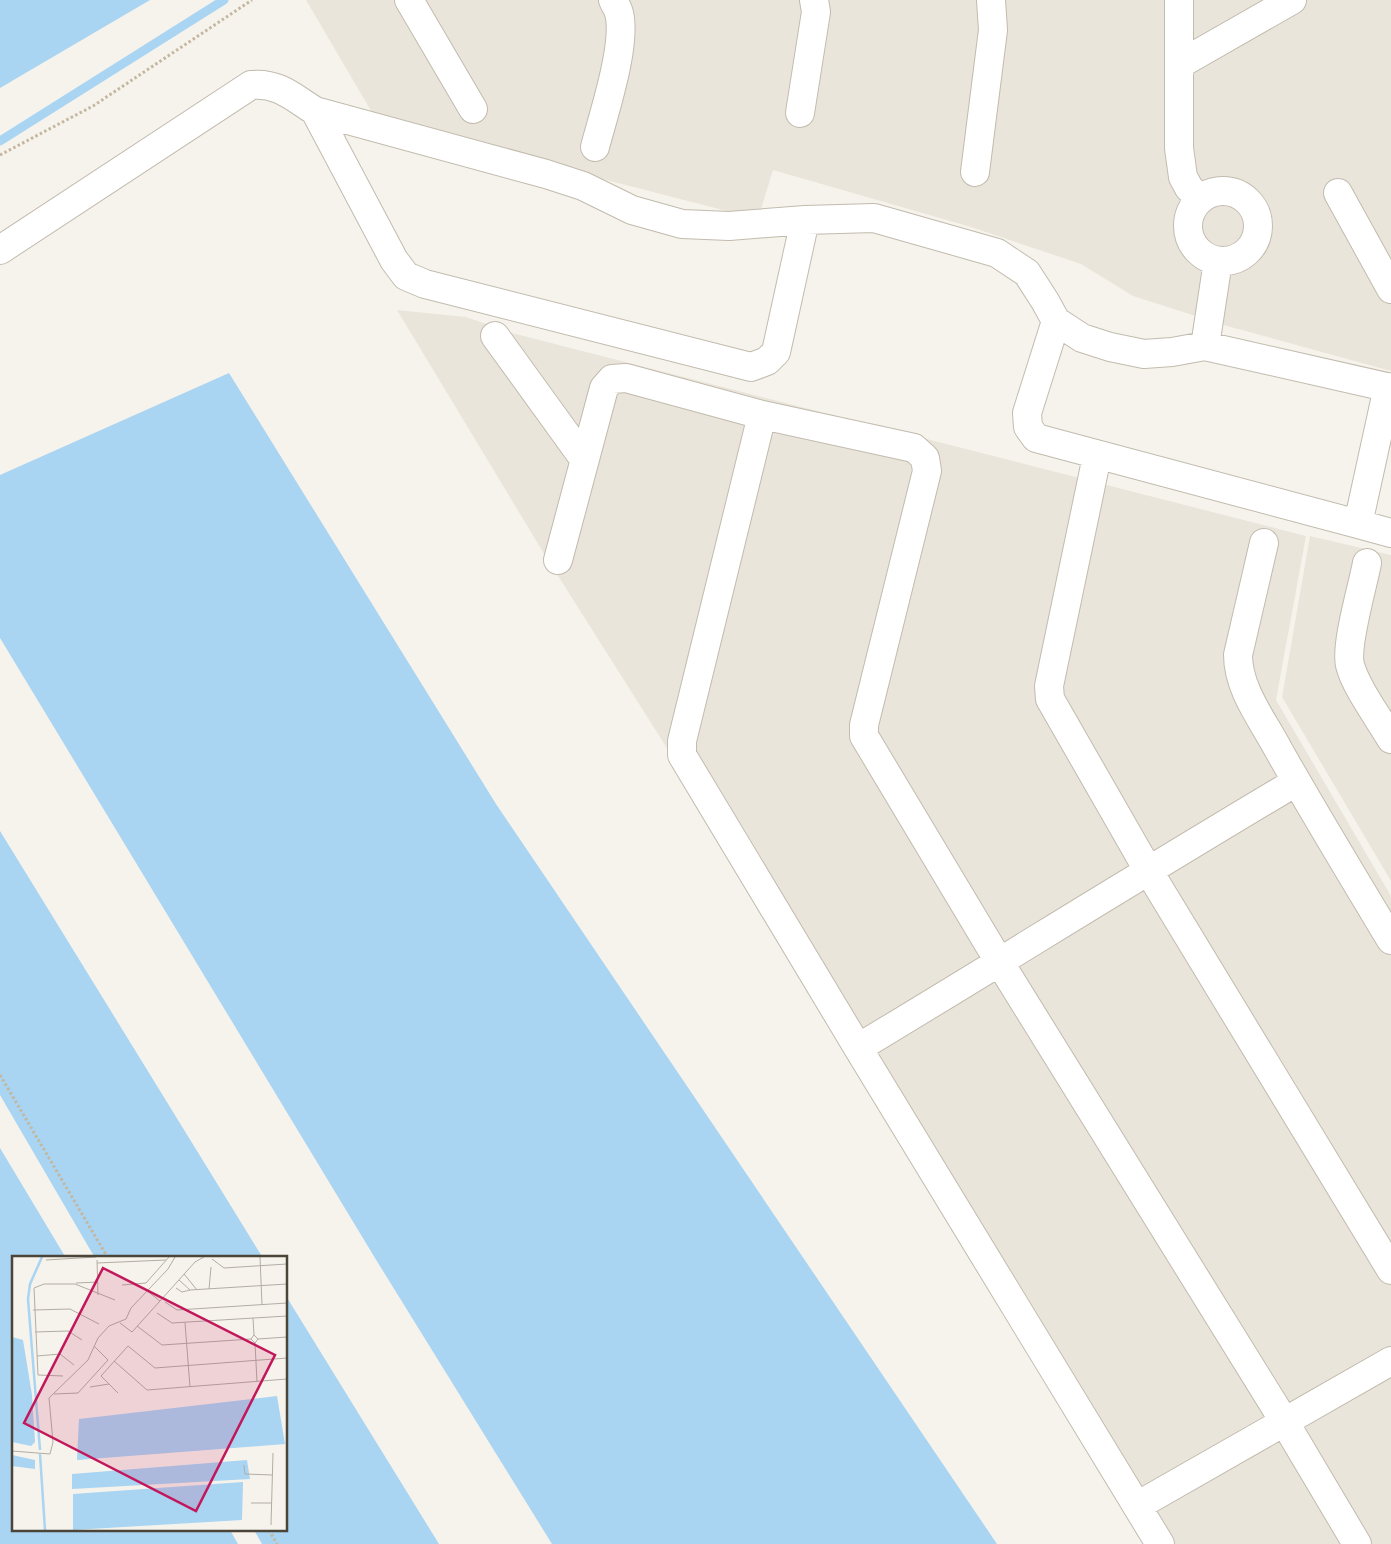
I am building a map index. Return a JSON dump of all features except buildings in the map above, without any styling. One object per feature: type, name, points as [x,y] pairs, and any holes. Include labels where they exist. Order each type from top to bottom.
[{"type":"street","points":[[409,0],[473,109]]},
{"type":"street","points":[[595,148],[620,46],[619,10],[613,0]]},
{"type":"street","points":[[800,113],[816,12],[814,0]]},
{"type":"street","points":[[975,172],[993,30],[992,0]]},
{"type":"street","points":[[1179,0],[1179,148],[1183,177],[1189,188],[1201,199]]},
{"type":"street","points":[[1180,64],[1275,4]]},
{"type":"street","points":[[0,250],[251,85],[265,84],[282,90],[316,112],[546,174],[583,186],[632,210],[682,224],[729,226],[805,220],[874,218],[997,253],[1027,273],[1056,321],[1082,338],[1110,347],[1144,354],[1172,352],[1204,346],[1390,388],[1358,524]]},
{"type":"street","points":[[316,112],[394,260],[406,276],[425,284],[751,367],[767,361],[776,352],[805,220]]},
{"type":"street","points":[[1219,191],[1238,194],[1254,208],[1259,227],[1253,246],[1238,259],[1218,261],[1200,252],[1189,236],[1190,216],[1201,199],[1219,191]]},
{"type":"street","points":[[1338,193],[1391,289]]},
{"type":"street","points":[[1204,346],[1218,261]]},
{"type":"street","points":[[1056,321],[1027,413],[1028,427],[1036,438],[1098,456],[1391,532]]},
{"type":"street","points":[[495,336],[584,459]]},
{"type":"street","points":[[558,560],[604,388],[612,379],[626,378],[762,415],[914,448],[925,458],[927,471],[864,725],[864,736],[1000,963],[1284,1422],[1357,1544]]},
{"type":"street","points":[[762,415],[682,741],[682,755],[1160,1544]]},
{"type":"street","points":[[1098,456],[1049,686],[1050,700],[1148,870],[1391,1270]]},
{"type":"street","points":[[1264,544],[1238,655],[1238,669],[1245,690],[1296,782],[1391,940]]},
{"type":"street","points":[[1367,562],[1349,648],[1350,664],[1356,680],[1391,739]]},
{"type":"street","points":[[858,1048],[1000,963],[1148,870],[1296,782]]},
{"type":"street","points":[[1137,1506],[1391,1361]]},
{"type":"path","points":[[0,155],[93,106],[252,0]]},
{"type":"path","points":[[0,1075],[107,1256]]},
{"type":"path","points":[[270,1532],[277,1544]]},
{"type":"shaded area","points":[[306,0],[1391,0],[1391,371],[1227,326],[1133,296],[1081,264],[971,227],[773,170],[758,219],[377,121]]},
{"type":"shaded area","points":[[397,310],[466,317],[512,333],[1306,536],[1276,700],[1391,896],[1391,1544],[1144,1544],[670,753],[543,552]]},
{"type":"shaded area","points":[[1310,536],[1391,555],[1391,881],[1282,697]]},
{"type":"water","points":[[0,0],[150,0],[0,88]]},
{"type":"water","points":[[229,373],[496,804],[997,1544],[552,1544],[375,1258],[0,638],[0,475]]},
{"type":"water","points":[[0,831],[262,1256],[94,1256],[0,1095]]},
{"type":"water","points":[[0,1148],[65,1256],[12,1256],[12,1532],[231,1532],[238,1544],[0,1544]]},
{"type":"water","points":[[288,1299],[439,1544],[262,1544],[255,1532],[288,1532]]},
{"type":"waterway","points":[[0,141],[224,0]]}]
